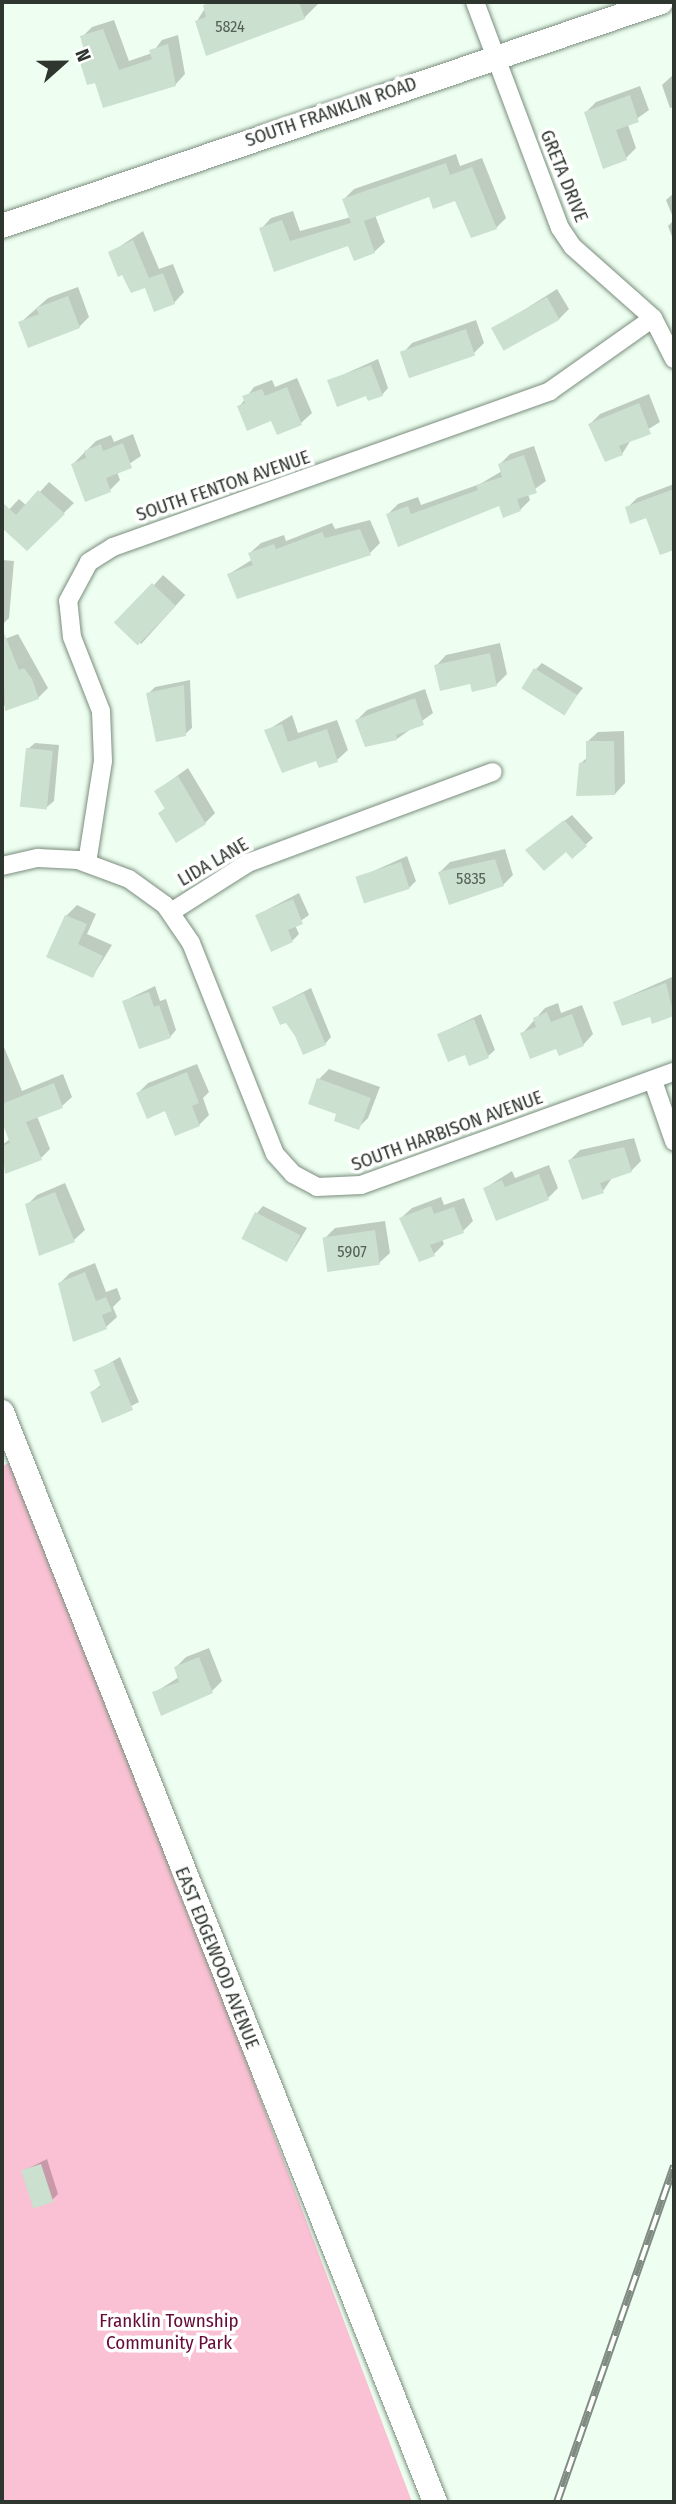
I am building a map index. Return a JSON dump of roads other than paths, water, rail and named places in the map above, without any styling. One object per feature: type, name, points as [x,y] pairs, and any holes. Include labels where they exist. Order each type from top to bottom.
[{"type":"main road","name":"SOUTH FRANKLIN ROAD","points":[[2,226],[494,56],[661,2]]},
{"type":"main road","name":"EAST EDGEWOOD AVENUE","points":[[2,1412],[435,2502]]},
{"type":"street","name":"GRETA DRIVE","points":[[475,2],[560,228],[573,247],[653,318],[674,359]]},
{"type":"street","name":"SOUTH FENTON AVENUE","points":[[86,863],[103,761],[101,712],[72,637],[68,601],[89,562],[113,547],[527,401],[578,375],[653,318]]},
{"type":"street","name":"LIDA LANE","points":[[2,866],[49,858],[86,863],[136,883],[171,912],[248,863],[493,772]]},
{"type":"street","name":"SOUTH HARBISON AVENUE","points":[[171,912],[191,943],[275,1154],[293,1174],[317,1187],[361,1185],[653,1080]]},
{"type":"street","points":[[674,1072],[653,1080],[674,1141]]},
{"type":"railway","points":[[557,2502],[674,2166]]},
{"type":"park label","name":"Franklin Township Community Park","points":[[169,2332]]}]
